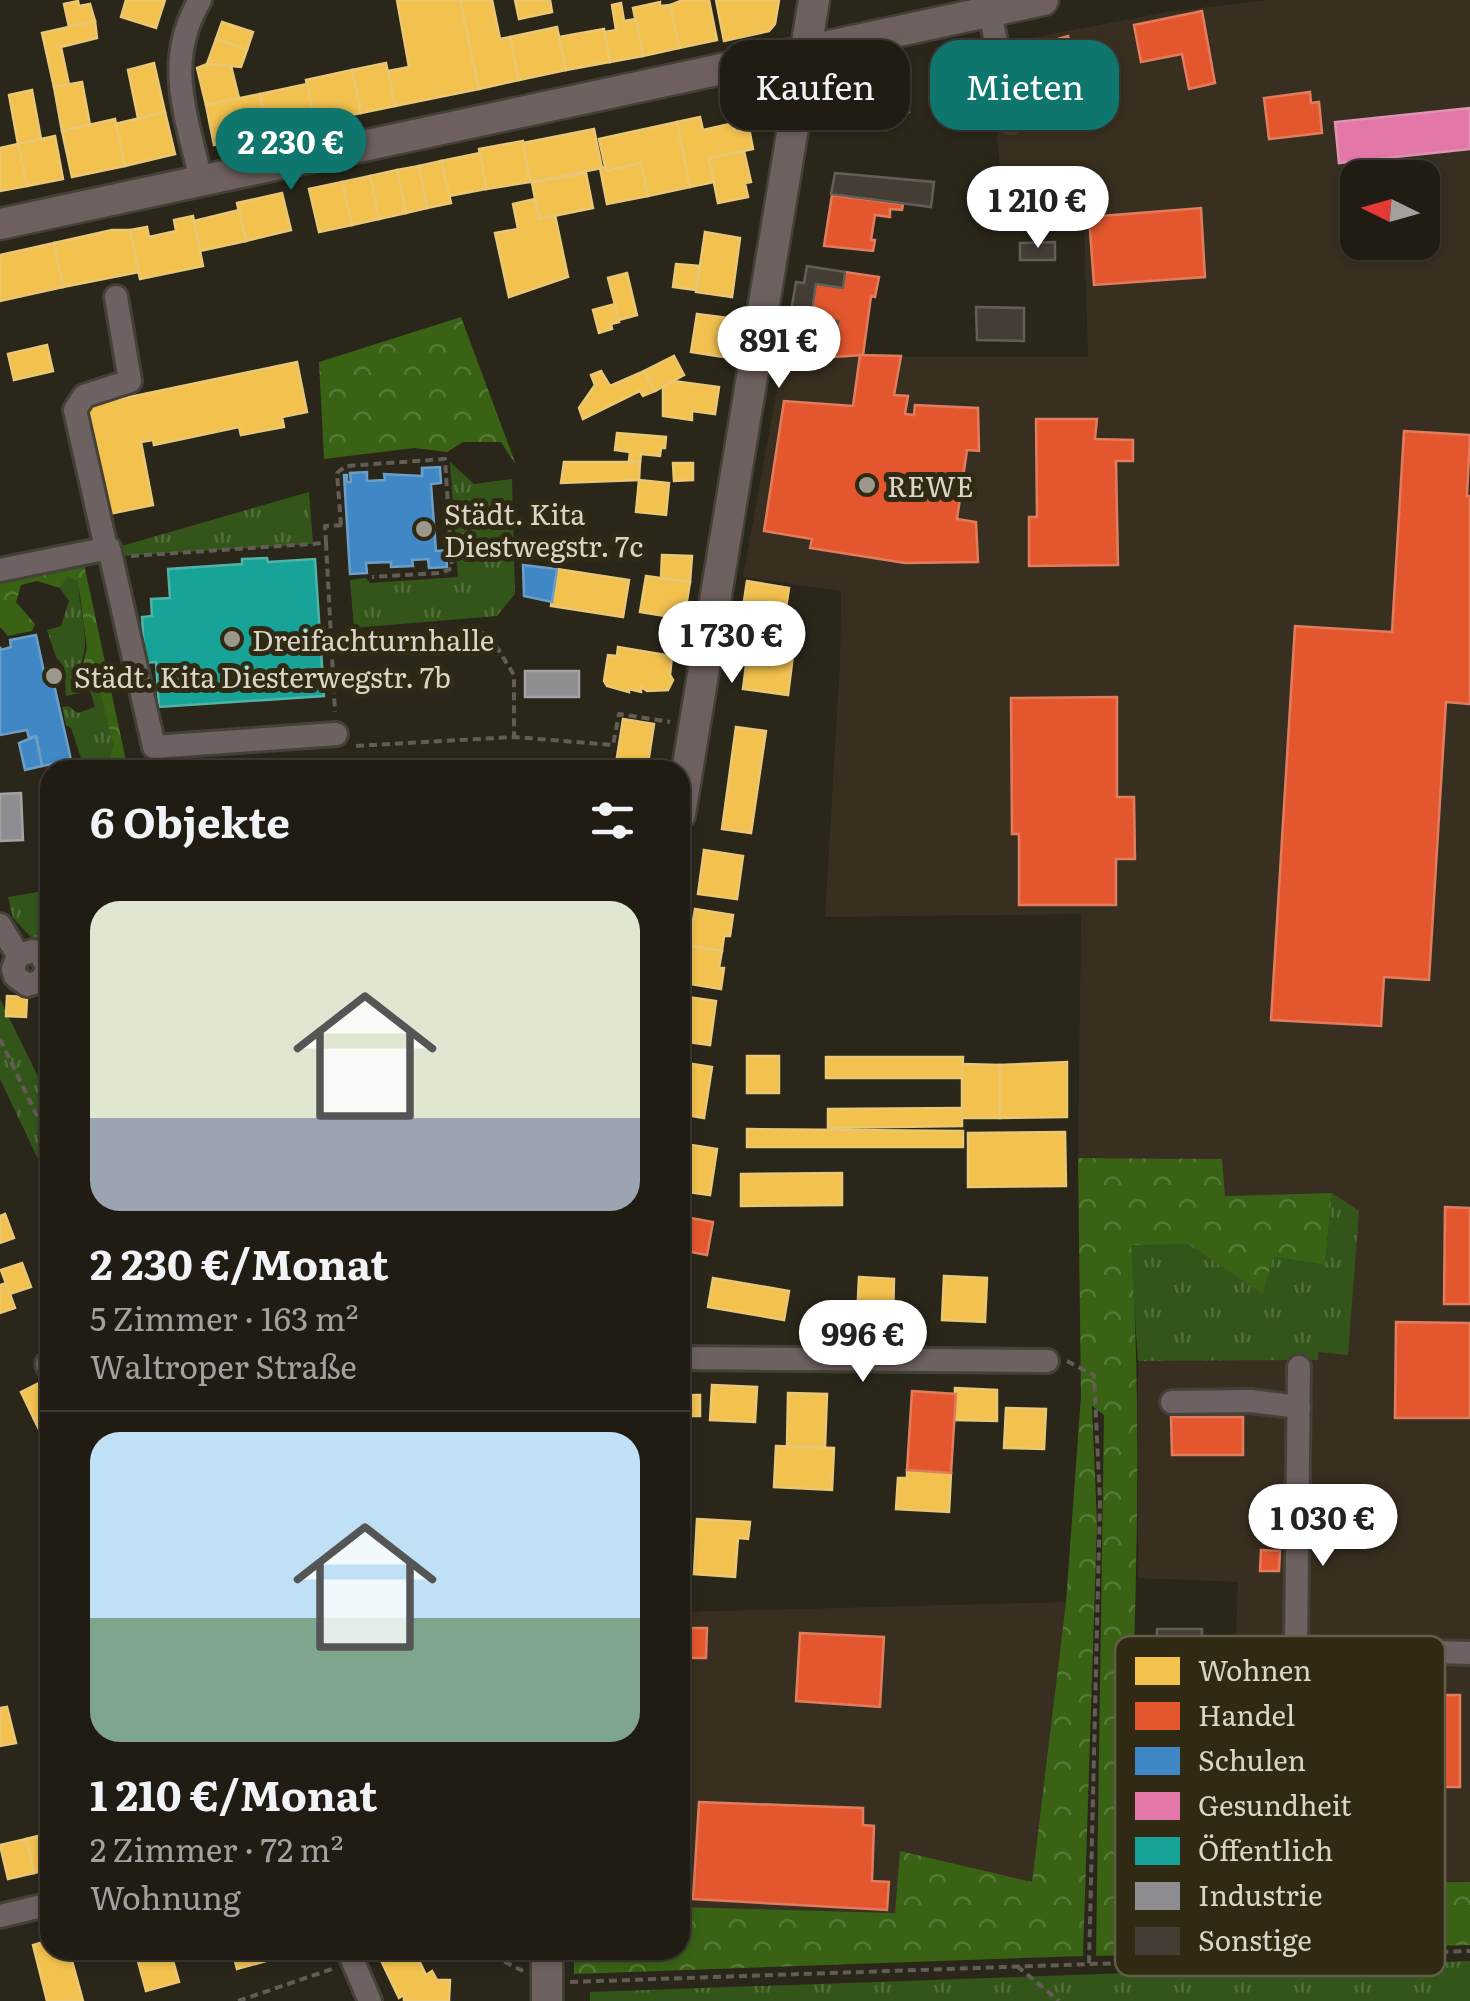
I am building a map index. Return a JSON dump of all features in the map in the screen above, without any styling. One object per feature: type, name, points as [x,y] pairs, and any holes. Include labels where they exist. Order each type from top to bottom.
[{"type":"main road","points":[[809,40],[814,0]]},
{"type":"main road","points":[[859,40],[1044,0]]},
{"type":"main road","points":[[0,224],[720,70]]},
{"type":"main road","points":[[688,760],[794,130]]},
{"type":"main road","points":[[547,1960],[547,1992]]},
{"type":"street","points":[[200,0],[182,41],[178,72],[201,181]]},
{"type":"street","points":[[990,12],[995,40]]},
{"type":"street","points":[[116,297],[130,381],[84,396],[75,410],[154,748],[336,734]]},
{"type":"street","points":[[0,570],[109,553]]},
{"type":"street","points":[[0,925],[18,954]]},
{"type":"street","points":[[690,1358],[1047,1361]]},
{"type":"street","points":[[1296,1636],[1299,1366]]},
{"type":"street","points":[[1172,1402],[1251,1401],[1298,1407]]},
{"type":"street","points":[[1445,1651],[1470,1652]]},
{"type":"street","points":[[0,1916],[40,1906]]},
{"type":"street","points":[[353,1960],[370,2001]]},
{"type":"path","points":[[372,576],[440,573],[452,568],[445,459],[346,466],[338,473],[344,525],[325,526],[337,747],[514,737],[613,746],[619,714],[694,725]]},
{"type":"path","points":[[109,553],[326,543]]},
{"type":"path","points":[[334,642],[488,633],[514,675],[514,737]]},
{"type":"path","points":[[0,1039],[40,1122]]},
{"type":"path","points":[[1047,1361],[1070,1362],[1094,1376],[1100,1502],[1089,1964]]},
{"type":"path","points":[[1445,1952],[1470,1951]]},
{"type":"path","points":[[238,2001],[341,1960]]},
{"type":"path","points":[[497,1960],[547,1992],[1115,1963]]},
{"type":"path","points":[[1017,1966],[1059,2001]]},
{"type":"shaded area","points":[[1268,0],[1470,0],[1470,1882],[1445,1882],[1445,1636],[1236,1636],[1238,1582],[1138,1578],[1138,1361],[1317,1360],[1332,1193],[1224,1196],[1221,1159],[1078,1158],[1081,914],[825,917],[841,591],[743,577],[784,350],[834,357],[1088,357],[1084,218],[1004,215],[996,130],[1119,130],[1119,40],[1020,40],[1167,12]]},
{"type":"shaded area","points":[[1066,1602],[1032,1883],[901,1851],[895,1913],[690,1907],[690,1612]]},
{"type":"green space","points":[[461,317],[516,465],[501,442],[463,442],[447,452],[414,448],[324,459],[319,362]]},
{"type":"green space","points":[[450,462],[474,484],[512,479],[515,594],[497,616],[354,628],[350,580],[366,578],[370,583],[458,577]]},
{"type":"green space","points":[[309,492],[313,544],[122,556],[118,547]]},
{"type":"green space","points":[[84,564],[126,760],[109,760],[113,745],[98,683],[81,672],[87,648],[78,581],[67,577],[60,588],[37,581],[21,585],[16,602],[35,624],[32,631],[8,636],[0,627],[0,582]]},
{"type":"green space","points":[[67,576],[79,581],[85,633],[81,663],[98,683],[113,745],[109,760],[82,760],[71,728],[66,725],[62,707],[68,706],[78,713],[95,707],[90,691],[66,696],[64,667],[56,657],[47,630],[61,626],[69,601],[60,588]]},
{"type":"green space","points":[[40,892],[40,947],[13,918],[8,897]]},
{"type":"green space","points":[[0,999],[40,1081],[40,1163],[0,1079]]},
{"type":"green space","points":[[1078,1158],[1222,1159],[1225,1196],[1332,1193],[1325,1265],[1273,1257],[1263,1294],[1188,1244],[1131,1245],[1137,1403],[1136,1561],[1134,1636],[1115,1636],[1115,1955],[1096,1956],[1104,1415],[1092,1406],[1097,1524],[1083,1956],[574,1974],[574,1960],[690,1960],[690,1907],[895,1913],[900,1851],[1032,1882],[1066,1602],[1081,1396]]},
{"type":"green space","points":[[1332,1193],[1359,1211],[1348,1355],[1318,1352],[1318,1360],[1138,1361],[1130,1244],[1188,1244],[1263,1293],[1273,1257],[1325,1265]]},
{"type":"green space","points":[[1445,1882],[1470,1882],[1470,1945],[1445,1946]]},
{"type":"green space","points":[[1470,1961],[1470,2001],[590,2001],[590,1992],[1115,1974],[1445,1976],[1445,1962]]},
{"type":"building: Wohnen","points":[[126,0],[165,0],[156,28],[121,17]]},
{"type":"building: Wohnen","points":[[397,0],[460,0],[479,89],[395,106],[388,71],[409,67]]},
{"type":"building: Wohnen","points":[[460,0],[492,0],[500,39],[510,37],[519,80],[479,89]]},
{"type":"building: Wohnen","points":[[515,0],[550,0],[552,12],[519,19]]},
{"type":"building: Wohnen","points":[[683,0],[709,0],[717,40],[679,48],[670,5]]},
{"type":"building: Wohnen","points":[[716,0],[779,0],[775,24],[769,31],[724,40]]},
{"type":"building: Wohnen","points":[[78,1],[79,6],[90,4],[95,21],[69,27],[64,4]]},
{"type":"building: Wohnen","points":[[660,2],[660,6],[670,5],[679,48],[643,56],[633,8]]},
{"type":"building: Wohnen","points":[[621,3],[624,21],[636,19],[643,56],[610,62],[605,32],[616,30],[612,5]]},
{"type":"building: Wohnen","points":[[95,21],[97,38],[61,47],[69,85],[54,87],[42,33]]},
{"type":"building: Wohnen","points":[[222,22],[253,32],[247,50],[216,39]]},
{"type":"building: Wohnen","points":[[557,27],[566,70],[519,80],[510,37]]},
{"type":"building: Wohnen","points":[[604,29],[610,62],[566,70],[559,37]]},
{"type":"building: Wohnen","points":[[216,39],[247,50],[241,67],[207,64]]},
{"type":"building: Wohnen","points":[[154,63],[165,112],[138,118],[128,70]]},
{"type":"building: Wohnen","points":[[386,63],[395,106],[361,113],[352,70]]},
{"type":"building: Wohnen","points":[[207,64],[231,66],[239,98],[206,105],[197,68]]},
{"type":"building: Wohnen","points":[[352,70],[361,113],[315,123],[306,80]]},
{"type":"building: Wohnen","points":[[82,82],[90,125],[62,131],[54,87]]},
{"type":"building: Wohnen","points":[[307,84],[315,123],[268,134],[260,94]]},
{"type":"building: Wohnen","points":[[32,90],[41,139],[18,144],[9,95]]},
{"type":"building: Wohnen","points":[[260,94],[268,134],[214,145],[206,105]]},
{"type":"building: Wohnen","points":[[165,112],[175,154],[125,166],[115,124]]},
{"type":"building: Wohnen","points":[[700,117],[703,130],[720,126],[720,130],[749,130],[753,149],[709,158],[714,182],[690,187],[677,122]]},
{"type":"building: Wohnen","points":[[115,119],[125,166],[72,177],[62,131]]},
{"type":"building: Wohnen","points":[[677,122],[690,187],[648,196],[641,163],[606,171],[599,139]]},
{"type":"building: Wohnen","points":[[594,129],[602,168],[530,182],[523,143]]},
{"type":"building: Wohnen","points":[[55,136],[63,179],[27,186],[18,144]]},
{"type":"building: Wohnen","points":[[523,141],[530,182],[486,189],[479,149]]},
{"type":"building: Wohnen","points":[[18,144],[27,186],[0,191],[0,148]]},
{"type":"building: Wohnen","points":[[744,151],[751,182],[745,183],[748,197],[718,203],[709,158]]},
{"type":"building: Wohnen","points":[[480,153],[486,189],[449,196],[441,161]]},
{"type":"building: Wohnen","points":[[441,161],[451,203],[427,208],[419,166]]},
{"type":"building: Wohnen","points":[[641,163],[648,196],[607,204],[600,168],[606,167],[606,171]]},
{"type":"building: Wohnen","points":[[419,166],[427,208],[406,213],[397,170]]},
{"type":"building: Wohnen","points":[[397,170],[406,213],[379,219],[370,176]]},
{"type":"building: Wohnen","points":[[586,173],[593,208],[539,219],[532,183]]},
{"type":"building: Wohnen","points":[[370,176],[379,219],[352,225],[342,182]]},
{"type":"building: Wohnen","points":[[342,182],[352,225],[319,232],[309,189]]},
{"type":"building: Wohnen","points":[[282,193],[291,230],[246,241],[237,203]]},
{"type":"building: Wohnen","points":[[535,199],[539,219],[555,215],[568,277],[509,297],[495,233],[518,229],[513,204]]},
{"type":"building: Wohnen","points":[[239,210],[246,241],[200,251],[194,221]]},
{"type":"building: Wohnen","points":[[193,216],[203,266],[140,279],[130,230],[147,227],[149,237],[176,231],[174,220]]},
{"type":"building: Wohnen","points":[[112,230],[130,230],[139,272],[63,287],[54,243]]},
{"type":"building: Wohnen","points":[[705,232],[740,238],[732,297],[696,292]]},
{"type":"building: Wohnen","points":[[54,243],[63,287],[0,301],[0,255]]},
{"type":"building: Wohnen","points":[[676,264],[699,266],[696,290],[673,287]]},
{"type":"building: Wohnen","points":[[627,273],[637,315],[619,320],[608,278]]},
{"type":"building: Wohnen","points":[[615,304],[619,322],[599,333],[593,310]]},
{"type":"building: Wohnen","points":[[697,314],[729,318],[724,357],[691,352]]},
{"type":"building: Wohnen","points":[[47,345],[53,371],[14,380],[8,354]]},
{"type":"building: Wohnen","points":[[674,356],[684,375],[655,391],[644,371]]},
{"type":"building: Wohnen","points":[[297,362],[307,412],[282,417],[284,427],[241,435],[239,427],[154,445],[153,440],[141,442],[153,505],[104,515],[82,407]]},
{"type":"building: Wohnen","points":[[601,371],[610,386],[644,371],[655,391],[643,396],[640,391],[583,419],[579,408],[595,385],[591,375]]},
{"type":"building: Wohnen","points":[[673,381],[719,387],[715,414],[692,411],[692,420],[663,416],[663,387]]},
{"type":"building: Wohnen","points":[[617,433],[666,437],[665,448],[661,448],[660,456],[641,454],[640,462],[629,461],[630,452],[615,450]]},
{"type":"building: Wohnen","points":[[564,462],[640,462],[639,480],[561,483]]},
{"type":"building: Wohnen","points":[[673,463],[693,463],[693,480],[674,481]]},
{"type":"building: Wohnen","points":[[639,480],[669,483],[666,515],[636,512]]},
{"type":"building: Wohnen","points":[[662,555],[692,556],[690,582],[661,578]]},
{"type":"building: Wohnen","points":[[557,569],[629,580],[623,617],[551,606]]},
{"type":"building: Wohnen","points":[[646,576],[690,582],[684,619],[640,612]]},
{"type":"building: Wohnen","points":[[747,581],[789,588],[783,627],[741,621]]},
{"type":"building: Wohnen","points":[[618,647],[672,656],[673,680],[668,690],[647,691],[641,687],[641,692],[629,692],[607,686],[604,681],[608,655],[617,656]]},
{"type":"building: Wohnen","points":[[748,649],[793,655],[788,695],[743,689]]},
{"type":"building: Wohnen","points":[[623,719],[654,724],[649,760],[617,760]]},
{"type":"building: Wohnen","points":[[736,727],[766,731],[751,833],[722,829]]},
{"type":"building: Wohnen","points":[[704,850],[743,856],[737,899],[698,894]]},
{"type":"building: Wohnen","points":[[695,909],[733,915],[730,936],[724,936],[722,951],[690,946]]},
{"type":"building: Wohnen","points":[[690,946],[722,951],[721,989],[690,984]]},
{"type":"building: Wohnen","points":[[7,996],[27,997],[26,1017],[6,1016]]},
{"type":"building: Wohnen","points":[[690,997],[716,1001],[710,1045],[690,1042]]},
{"type":"building: Wohnen","points":[[747,1056],[779,1056],[779,1093],[747,1093]]},
{"type":"building: Wohnen","points":[[826,1057],[963,1057],[962,1078],[826,1078]]},
{"type":"building: Wohnen","points":[[1067,1062],[1067,1117],[1000,1118],[1000,1065]]},
{"type":"building: Wohnen","points":[[690,1064],[712,1067],[704,1118],[690,1116]]},
{"type":"building: Wohnen","points":[[962,1064],[1000,1065],[1000,1118],[962,1118]]},
{"type":"building: Wohnen","points":[[962,1108],[962,1126],[828,1128],[828,1109]]},
{"type":"building: Wohnen","points":[[747,1129],[963,1131],[963,1147],[747,1147]]},
{"type":"building: Wohnen","points":[[1065,1132],[1066,1186],[968,1187],[968,1133]]},
{"type":"building: Wohnen","points":[[690,1145],[717,1149],[710,1195],[690,1192]]},
{"type":"building: Wohnen","points":[[842,1173],[842,1205],[741,1206],[741,1174]]},
{"type":"building: Wohnen","points":[[5,1214],[14,1238],[0,1243],[0,1216]]},
{"type":"building: Wohnen","points":[[22,1263],[31,1287],[10,1294],[1,1270]]},
{"type":"building: Wohnen","points":[[944,1276],[987,1278],[985,1322],[942,1320]]},
{"type":"building: Wohnen","points":[[859,1277],[894,1279],[893,1320],[857,1319]]},
{"type":"building: Wohnen","points":[[713,1278],[789,1291],[784,1320],[708,1307]]},
{"type":"building: Wohnen","points":[[6,1283],[15,1308],[0,1313],[0,1285]]},
{"type":"building: Wohnen","points":[[40,1382],[40,1416],[34,1419],[21,1392]]},
{"type":"building: Wohnen","points":[[712,1385],[757,1387],[755,1422],[710,1420]]},
{"type":"building: Wohnen","points":[[955,1388],[997,1390],[997,1421],[954,1420]]},
{"type":"building: Wohnen","points":[[788,1393],[827,1394],[825,1447],[787,1446]]},
{"type":"building: Wohnen","points":[[690,1395],[700,1395],[700,1416],[690,1416]]},
{"type":"building: Wohnen","points":[[1006,1408],[1046,1409],[1044,1449],[1004,1448]]},
{"type":"building: Wohnen","points":[[776,1446],[834,1448],[832,1490],[774,1487]]},
{"type":"building: Wohnen","points":[[907,1470],[951,1473],[949,1512],[896,1509],[898,1478],[907,1478]]},
{"type":"building: Wohnen","points":[[697,1519],[750,1522],[748,1539],[738,1538],[735,1577],[694,1574]]},
{"type":"building: Wohnen","points":[[7,1707],[16,1743],[0,1746],[0,1708]]},
{"type":"building: Wohnen","points":[[40,1836],[40,1872],[34,1873],[26,1839]]},
{"type":"building: Wohnen","points":[[26,1839],[34,1873],[8,1879],[0,1845]]},
{"type":"building: Wohnen","points":[[40,1943],[40,1960],[72,1960],[83,2001],[47,2001],[33,1945]]},
{"type":"building: Wohnen","points":[[138,1960],[173,1960],[179,1982],[146,1991]]},
{"type":"building: Wohnen","points":[[235,1960],[270,1960],[237,1969]]},
{"type":"building: Wohnen","points":[[381,1960],[419,1960],[426,1975],[432,1971],[437,1980],[450,1980],[449,2001],[404,2001],[404,1995],[399,1998]]},
{"type":"building: Handel","points":[[1202,11],[1215,83],[1189,89],[1182,54],[1141,62],[1134,25]]},
{"type":"building: Handel","points":[[1310,92],[1311,103],[1319,102],[1322,133],[1269,139],[1264,98]]},
{"type":"building: Handel","points":[[832,195],[903,204],[902,210],[890,209],[890,217],[875,215],[873,251],[824,246]]},
{"type":"building: Handel","points":[[1201,208],[1205,277],[1094,285],[1089,217]]},
{"type":"building: Handel","points":[[845,272],[879,277],[875,297],[871,296],[863,355],[834,357],[838,321],[811,317],[816,284],[843,288]]},
{"type":"building: Handel","name":"REWE","points":[[860,355],[901,356],[894,395],[908,396],[905,414],[914,415],[915,405],[978,408],[979,451],[967,450],[957,519],[976,522],[978,562],[905,563],[810,548],[812,539],[764,531],[784,401],[853,406]]},
{"type":"building: Handel","points":[[1036,419],[1097,419],[1095,439],[1133,440],[1133,461],[1116,461],[1118,565],[1029,566],[1029,517],[1037,517]]},
{"type":"building: Handel","points":[[1404,431],[1470,435],[1470,704],[1446,702],[1429,980],[1384,977],[1381,1026],[1271,1020],[1295,626],[1392,632]]},
{"type":"building: Handel","points":[[1117,697],[1117,797],[1134,797],[1135,859],[1116,859],[1116,905],[1019,905],[1019,834],[1012,834],[1011,698]]},
{"type":"building: Handel","points":[[1445,1207],[1470,1208],[1470,1304],[1444,1304]]},
{"type":"building: Handel","points":[[690,1218],[713,1222],[707,1255],[690,1252]]},
{"type":"building: Handel","points":[[1396,1322],[1470,1323],[1470,1418],[1395,1418]]},
{"type":"building: Handel","points":[[912,1391],[956,1394],[951,1473],[907,1470]]},
{"type":"building: Handel","points":[[1171,1417],[1243,1417],[1243,1455],[1172,1455]]},
{"type":"building: Handel","points":[[1261,1550],[1280,1551],[1279,1571],[1260,1571]]},
{"type":"building: Handel","points":[[690,1628],[707,1628],[706,1658],[690,1658]]},
{"type":"building: Handel","points":[[800,1633],[884,1637],[880,1707],[796,1701]]},
{"type":"building: Handel","points":[[1445,1695],[1460,1695],[1460,1787],[1445,1787]]},
{"type":"building: Handel","points":[[699,1802],[863,1808],[863,1825],[874,1826],[872,1881],[889,1882],[887,1910],[693,1899]]},
{"type":"building: Schulen","points":[[440,467],[441,483],[431,484],[436,551],[446,550],[447,567],[429,568],[428,559],[412,560],[413,566],[366,563],[367,573],[350,574],[344,475],[347,482],[351,482],[350,473],[367,472],[367,481],[385,480],[384,474],[422,476],[422,468]]},
{"type":"building: Schulen","points":[[523,565],[557,569],[552,602],[524,596]]},
{"type":"building: Schulen","points":[[36,635],[44,672],[51,671],[71,760],[41,760],[36,736],[29,738],[27,730],[0,735],[0,647],[11,647],[10,640]]},
{"type":"building: Schulen","points":[[36,736],[40,766],[25,770],[19,743]]},
{"type":"building: Gesundheit","points":[[1470,108],[1470,149],[1339,163],[1335,122]]},
{"type":"building: Öffentlich","name":"Dreifachturnhalle","points":[[267,558],[268,562],[315,559],[324,696],[159,707],[156,662],[145,663],[142,617],[152,616],[151,599],[170,598],[168,569],[242,564],[242,559]]},
{"type":"building: Industrie","points":[[525,671],[579,671],[579,697],[525,697]]},
{"type":"building: Industrie","points":[[21,793],[23,840],[0,841],[0,794]]},
{"type":"building: Sonstige","points":[[835,173],[934,182],[931,207],[831,194]]},
{"type":"building: Sonstige","points":[[1055,242],[1055,260],[1020,260],[1020,243]]},
{"type":"building: Sonstige","points":[[807,266],[845,272],[843,288],[816,284],[811,317],[838,321],[834,351],[796,345],[801,312],[791,311],[796,282],[804,283]]},
{"type":"building: Sonstige","points":[[976,307],[1024,308],[1024,341],[977,340]]},
{"type":"building: Sonstige","points":[[1157,1629],[1202,1629],[1202,1636],[1157,1636]]},
{"type":"place","name":"REWE","points":[[867,485]]},
{"type":"place","name":"Städt. Kita Diestwegstr. 7c","points":[[424,529]]},
{"type":"place","name":"Dreifachturnhalle","points":[[232,639]]},
{"type":"place","name":"Städt. Kita Diesterwegstr. 7b","points":[[54,676]]}]
